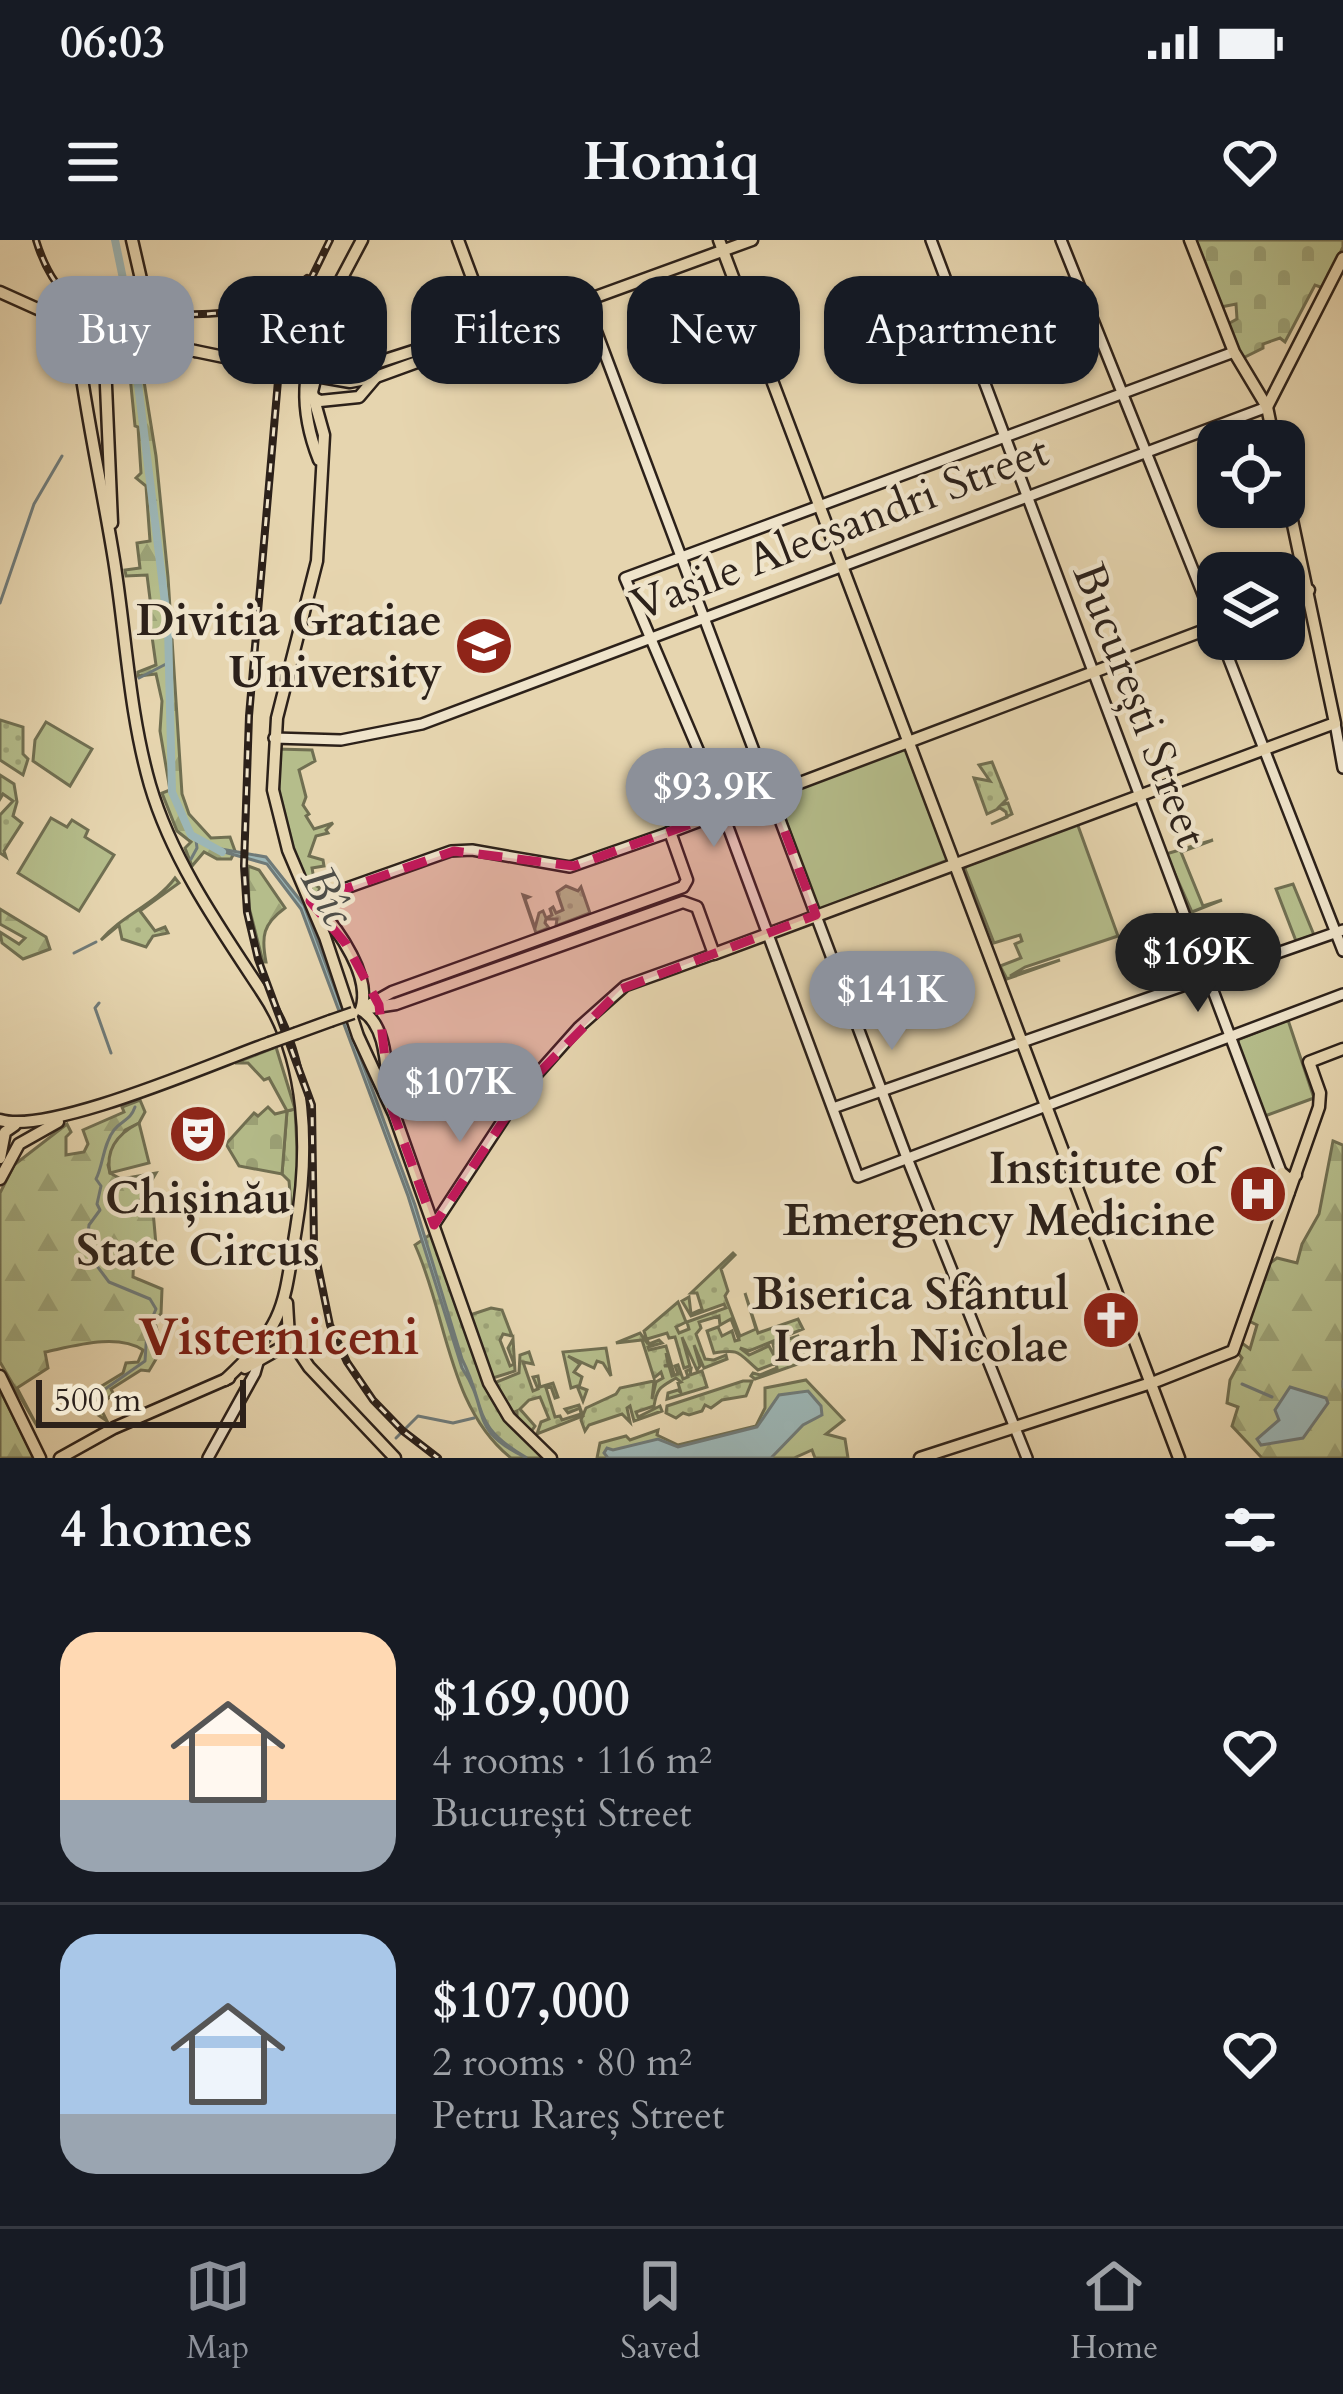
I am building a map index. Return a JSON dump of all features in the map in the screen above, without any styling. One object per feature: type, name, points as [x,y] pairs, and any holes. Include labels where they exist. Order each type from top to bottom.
[{"type":"main road","points":[[132,240],[139,276]]},
{"type":"main road","points":[[343,276],[362,240]]},
{"type":"main road","points":[[458,240],[471,276]]},
{"type":"main road","points":[[603,294],[721,245],[752,240]]},
{"type":"main road","name":"București Street","points":[[931,240],[1289,1193]]},
{"type":"main road","points":[[1061,240],[1197,578]]},
{"type":"main road","points":[[1190,240],[1234,352],[1260,395],[1274,397]]},
{"type":"main road","points":[[721,245],[1179,1458]]},
{"type":"main road","points":[[1274,420],[1274,397],[1343,258]]},
{"type":"main road","points":[[135,276],[136,266]]},
{"type":"main road","points":[[0,292],[36,309]]},
{"type":"main road","points":[[0,305],[33,308]]},
{"type":"main road","points":[[603,347],[907,1158],[1027,1458]]},
{"type":"main road","points":[[387,362],[411,352]]},
{"type":"main road","points":[[1234,352],[625,578],[724,812],[858,1177],[1343,994]]},
{"type":"main road","points":[[387,368],[398,357]]},
{"type":"main road","points":[[29,1432],[58,1458],[225,1380],[286,1346],[286,1294],[304,1168],[304,1127],[294,1076],[259,992],[182,864],[153,793],[135,716],[102,467],[83,384]]},
{"type":"main road","points":[[102,467],[103,384]]},
{"type":"main road","points":[[307,384],[303,398],[307,430],[323,469]]},
{"type":"main road","points":[[315,384],[323,469],[311,595],[290,660],[274,738],[274,804],[350,1016],[390,1104],[475,1347],[497,1399],[527,1438],[550,1458]]},
{"type":"main road","points":[[355,397],[356,384]]},
{"type":"main road","points":[[313,397],[355,397],[370,384]]},
{"type":"main road","name":"Vasile Alecsandri Street","points":[[274,738],[332,741],[404,729],[1146,451],[1274,397]]},
{"type":"main road","points":[[307,430],[316,433],[322,427],[329,400]]},
{"type":"main road","points":[[1295,528],[1343,768]]},
{"type":"main road","points":[[1305,591],[1309,590]]},
{"type":"main road","points":[[310,902],[454,850],[565,867],[584,864],[1197,638]]},
{"type":"main road","points":[[1229,660],[1340,931],[1343,951]]},
{"type":"main road","points":[[434,1225],[527,1084],[576,1030],[628,985],[1335,723]]},
{"type":"main road","points":[[452,978],[683,887],[687,881],[670,832]]},
{"type":"main road","points":[[310,902],[347,948],[362,988],[369,997],[386,1001]]},
{"type":"main road","points":[[2,1138],[19,1144],[71,1115],[452,978],[683,902],[697,907],[714,954]]},
{"type":"main road","points":[[833,1108],[1340,931]]},
{"type":"main road","points":[[331,954],[338,946],[347,948]]},
{"type":"main road","points":[[359,1011],[362,988]]},
{"type":"main road","points":[[386,1001],[376,1015],[376,1026],[386,1056],[390,1104]]},
{"type":"main road","points":[[359,1011],[376,1026]]},
{"type":"main road","points":[[920,1458],[1016,1429],[1235,1350],[1320,1104],[1309,1063],[1343,1049]]},
{"type":"main road","points":[[371,1063],[381,1065],[386,1056]]},
{"type":"main road","points":[[0,1157],[6,1130],[71,1115]]},
{"type":"main road","points":[[0,1120],[22,1133],[0,1179]]},
{"type":"main road","points":[[1282,1173],[1289,1179],[1296,1174]]},
{"type":"main road","points":[[208,1458],[268,1354],[286,1294]]},
{"type":"main road","points":[[225,1380],[271,1332],[281,1328],[309,1367],[394,1458]]},
{"type":"main road","points":[[268,1354],[293,1356],[309,1367]]},
{"type":"main road","points":[[0,1376],[40,1458]]},
{"type":"main road","points":[[76,1458],[89,1443]]},
{"type":"highlighted area","points":[[771,795],[816,915],[621,989],[527,1085],[434,1225],[390,1104],[379,1005],[346,944],[310,901],[454,851],[574,866]]},
{"type":"green space","points":[[1195,240],[1343,240],[1343,247],[1323,288],[1315,285],[1285,342],[1280,338],[1263,344],[1241,359],[1228,324],[1237,319],[1236,304],[1221,307]]},
{"type":"green space","points":[[131,384],[144,384],[168,577],[182,794],[189,814],[211,838],[230,837],[235,851],[231,859],[204,852],[192,866],[185,848],[191,842],[177,831],[162,793],[170,790],[156,674],[138,676],[156,665],[147,575],[126,576],[125,570],[140,568],[137,543],[150,541],[146,486],[136,478],[141,473]]},
{"type":"green space","points":[[0,720],[23,727],[23,754],[28,759],[23,775],[0,760]]},
{"type":"green space","points":[[46,722],[92,749],[70,786],[33,761],[35,740]]},
{"type":"green space","points":[[905,747],[948,860],[818,910],[777,796]]},
{"type":"green space","points":[[277,749],[312,750],[315,761],[299,770],[306,816],[314,829],[333,823],[328,833],[316,836],[309,856],[323,860],[324,866],[312,868],[320,888],[317,895],[305,877],[286,824]]},
{"type":"green space","points":[[992,762],[1007,799],[1001,805],[1008,803],[1012,814],[1007,816],[1000,808],[987,814],[974,778],[990,781],[979,765]]},
{"type":"green space","points":[[0,775],[14,784],[13,816],[22,823],[4,851],[6,857],[0,853],[0,815],[13,801],[3,794],[0,799]]},
{"type":"green space","points":[[51,818],[67,827],[72,820],[88,830],[85,837],[114,855],[79,911],[18,873]]},
{"type":"green space","points":[[1077,823],[1118,936],[1025,967],[1010,976],[1060,960],[1007,979],[1000,966],[1021,958],[1015,944],[1022,941],[1020,935],[994,943],[967,864]]},
{"type":"green space","points":[[1213,840],[1181,852],[1203,906],[1222,900],[1192,912],[1166,854]]},
{"type":"green space","points":[[248,866],[259,870],[285,908],[265,931],[266,962],[249,907]]},
{"type":"green space","points":[[175,878],[179,883],[140,911],[155,931],[165,927],[168,933],[153,936],[146,947],[122,939],[119,925],[101,940],[119,923],[158,895]]},
{"type":"green space","points":[[1293,884],[1314,935],[1296,941],[1276,889]]},
{"type":"green space","points":[[566,886],[578,891],[581,887],[590,913],[556,926],[557,919],[546,919],[549,928],[536,933],[523,895],[529,897],[525,899],[535,928],[539,913],[543,911],[546,918],[553,907],[556,913],[563,910],[557,892]]},
{"type":"green space","points":[[0,909],[46,937],[50,949],[23,959],[2,943],[0,932],[19,944],[25,938],[0,924]]},
{"type":"green space","points":[[1288,1020],[1314,1098],[1265,1116],[1237,1043]]},
{"type":"green space","points":[[276,1047],[295,1109],[287,1111],[269,1078],[264,1080],[248,1063],[235,1063]]},
{"type":"green space","points":[[140,1100],[145,1112],[139,1123],[125,1130],[108,1165],[110,1173],[121,1179],[156,1173],[139,1202],[140,1213],[153,1211],[157,1256],[153,1260],[134,1251],[133,1277],[162,1289],[161,1314],[154,1319],[162,1349],[149,1371],[141,1370],[111,1389],[113,1393],[100,1407],[107,1421],[98,1415],[95,1390],[123,1373],[126,1363],[138,1362],[143,1350],[108,1342],[45,1352],[48,1368],[17,1388],[37,1426],[0,1362],[0,1193],[14,1165],[67,1124],[71,1132],[66,1137],[66,1155],[84,1152],[88,1144],[83,1130]]},
{"type":"green space","points":[[268,1107],[275,1114],[287,1111],[282,1174],[239,1166],[226,1144],[254,1113],[258,1116]]},
{"type":"green space","points":[[295,1109],[298,1168],[292,1217],[289,1181],[282,1174],[287,1111]]},
{"type":"green space","points":[[139,1123],[149,1163],[110,1173],[115,1143]]},
{"type":"green space","points":[[1333,1141],[1343,1145],[1343,1458],[1262,1458],[1232,1426],[1238,1407],[1227,1403],[1230,1380],[1242,1358],[1238,1353],[1242,1343],[1250,1349],[1257,1325],[1249,1321],[1269,1264],[1277,1258],[1297,1263],[1319,1214]]},
{"type":"green space","points":[[431,1234],[510,1424],[544,1458],[511,1458],[474,1413],[451,1359],[415,1245]]},
{"type":"green space","points":[[733,1253],[721,1269],[740,1336],[756,1329],[745,1293],[758,1333],[798,1319],[803,1329],[749,1351],[740,1348],[749,1355],[769,1346],[777,1361],[773,1344],[798,1336],[805,1347],[801,1350],[811,1348],[812,1359],[755,1379],[753,1373],[777,1368],[776,1363],[758,1370],[738,1353],[714,1353],[707,1331],[718,1327],[722,1336],[732,1331],[735,1341],[739,1340],[731,1319],[720,1325],[719,1316],[699,1322],[696,1334],[705,1359],[726,1355],[727,1359],[704,1368],[694,1345],[697,1370],[682,1337],[690,1366],[684,1368],[675,1337],[667,1333],[647,1339],[649,1344],[662,1343],[649,1350],[666,1346],[674,1374],[666,1353],[668,1364],[664,1366],[669,1366],[672,1376],[678,1374],[678,1365],[683,1379],[688,1377],[686,1371],[691,1369],[690,1375],[702,1371],[707,1387],[667,1399],[668,1393],[681,1393],[676,1378],[660,1388],[654,1406],[636,1412],[638,1417],[660,1406],[662,1411],[634,1421],[630,1406],[630,1422],[622,1414],[589,1425],[585,1431],[581,1420],[586,1408],[620,1388],[654,1381],[652,1399],[656,1382],[663,1378],[661,1372],[654,1378],[642,1340],[616,1343],[640,1333],[648,1344],[644,1331],[678,1302],[686,1322],[676,1327],[679,1333],[689,1329],[687,1322],[726,1308],[724,1304],[691,1316],[682,1301],[689,1297],[691,1314],[702,1309],[697,1293],[691,1293]]},
{"type":"green space","points":[[491,1308],[502,1310],[512,1336],[503,1334],[500,1340],[510,1366],[514,1364],[508,1348],[513,1339],[515,1371],[493,1378],[470,1315]]},
{"type":"green space","points":[[606,1348],[611,1376],[603,1363],[597,1361],[594,1368],[568,1356],[580,1364],[574,1372],[582,1377],[579,1387],[587,1390],[583,1401],[577,1386],[571,1388],[563,1352]]},
{"type":"green space","points":[[529,1352],[533,1364],[523,1362],[533,1391],[538,1389],[533,1377],[538,1376],[540,1387],[553,1383],[558,1397],[551,1387],[546,1388],[555,1417],[562,1420],[581,1414],[580,1408],[568,1413],[565,1409],[579,1405],[583,1416],[537,1434],[541,1422],[549,1419],[540,1397],[520,1409],[535,1426],[530,1433],[517,1411],[512,1413],[494,1383],[519,1373],[520,1355]]},
{"type":"green space","points":[[806,1380],[844,1420],[826,1434],[845,1439],[848,1458],[815,1458],[812,1450],[794,1458],[597,1458],[600,1443],[626,1436],[630,1440],[658,1430],[657,1435],[678,1445],[756,1426],[765,1408],[765,1388]]},
{"type":"green space","points":[[752,1381],[746,1396],[722,1400],[711,1408],[705,1405],[702,1411],[676,1418],[666,1413],[667,1406]]},
{"type":"green space","points":[[0,1390],[34,1458],[0,1458]]},
{"type":"water","points":[[217,850],[266,857],[304,905],[415,1205],[483,1416],[496,1436],[527,1458],[508,1448],[488,1429],[462,1368],[408,1196],[301,909],[267,864]]},
{"type":"water","points":[[1290,1387],[1326,1398],[1328,1403],[1303,1438],[1261,1445],[1257,1439],[1279,1420],[1275,1410]]},
{"type":"water","points":[[808,1391],[821,1406],[822,1415],[803,1425],[771,1458],[608,1458],[604,1453],[607,1448],[658,1439],[678,1447],[757,1427],[779,1395]]},
{"type":"waterway","name":"Bîc","points":[[115,240],[128,303],[168,627],[172,792],[191,835],[222,852]]},
{"type":"waterway","points":[[0,603],[34,504],[62,456]]},
{"type":"waterway","points":[[139,678],[168,663]]},
{"type":"waterway","points":[[191,859],[196,840]]},
{"type":"waterway","points":[[74,953],[96,942]]},
{"type":"waterway","points":[[99,1003],[95,1008],[111,1053]]},
{"type":"waterway","points":[[87,1242],[89,1225],[100,1210],[101,1186],[96,1179],[108,1142],[135,1107]]},
{"type":"waterway","points":[[87,1244],[88,1254],[109,1282],[150,1299],[156,1309],[147,1330],[145,1361],[98,1394]]},
{"type":"waterway","points":[[1343,1381],[1343,1387]]},
{"type":"waterway","points":[[1242,1384],[1272,1397]]},
{"type":"waterway","points":[[396,1438],[418,1416],[453,1423],[474,1418]]},
{"type":"railway","points":[[36,240],[52,276]]},
{"type":"railway","points":[[330,240],[294,314],[279,369],[249,716],[247,912],[258,959],[312,1105],[314,1247],[330,1325],[347,1362],[373,1400],[438,1458]]},
{"type":"railway","points":[[194,314],[218,313]]},
{"type":"place","name":"Divitia Gratiae University","points":[[484,646]]},
{"type":"place","name":"Chișinău State Circus","points":[[198,1134]]},
{"type":"place","name":"Institute of Emergency Medicine","points":[[1258,1194]]},
{"type":"place","name":"Biserica Sfântul Ierarh Nicolae","points":[[1111,1320]]},
{"type":"district","name":"Visterniceni","points":[[279,1338]]}]
